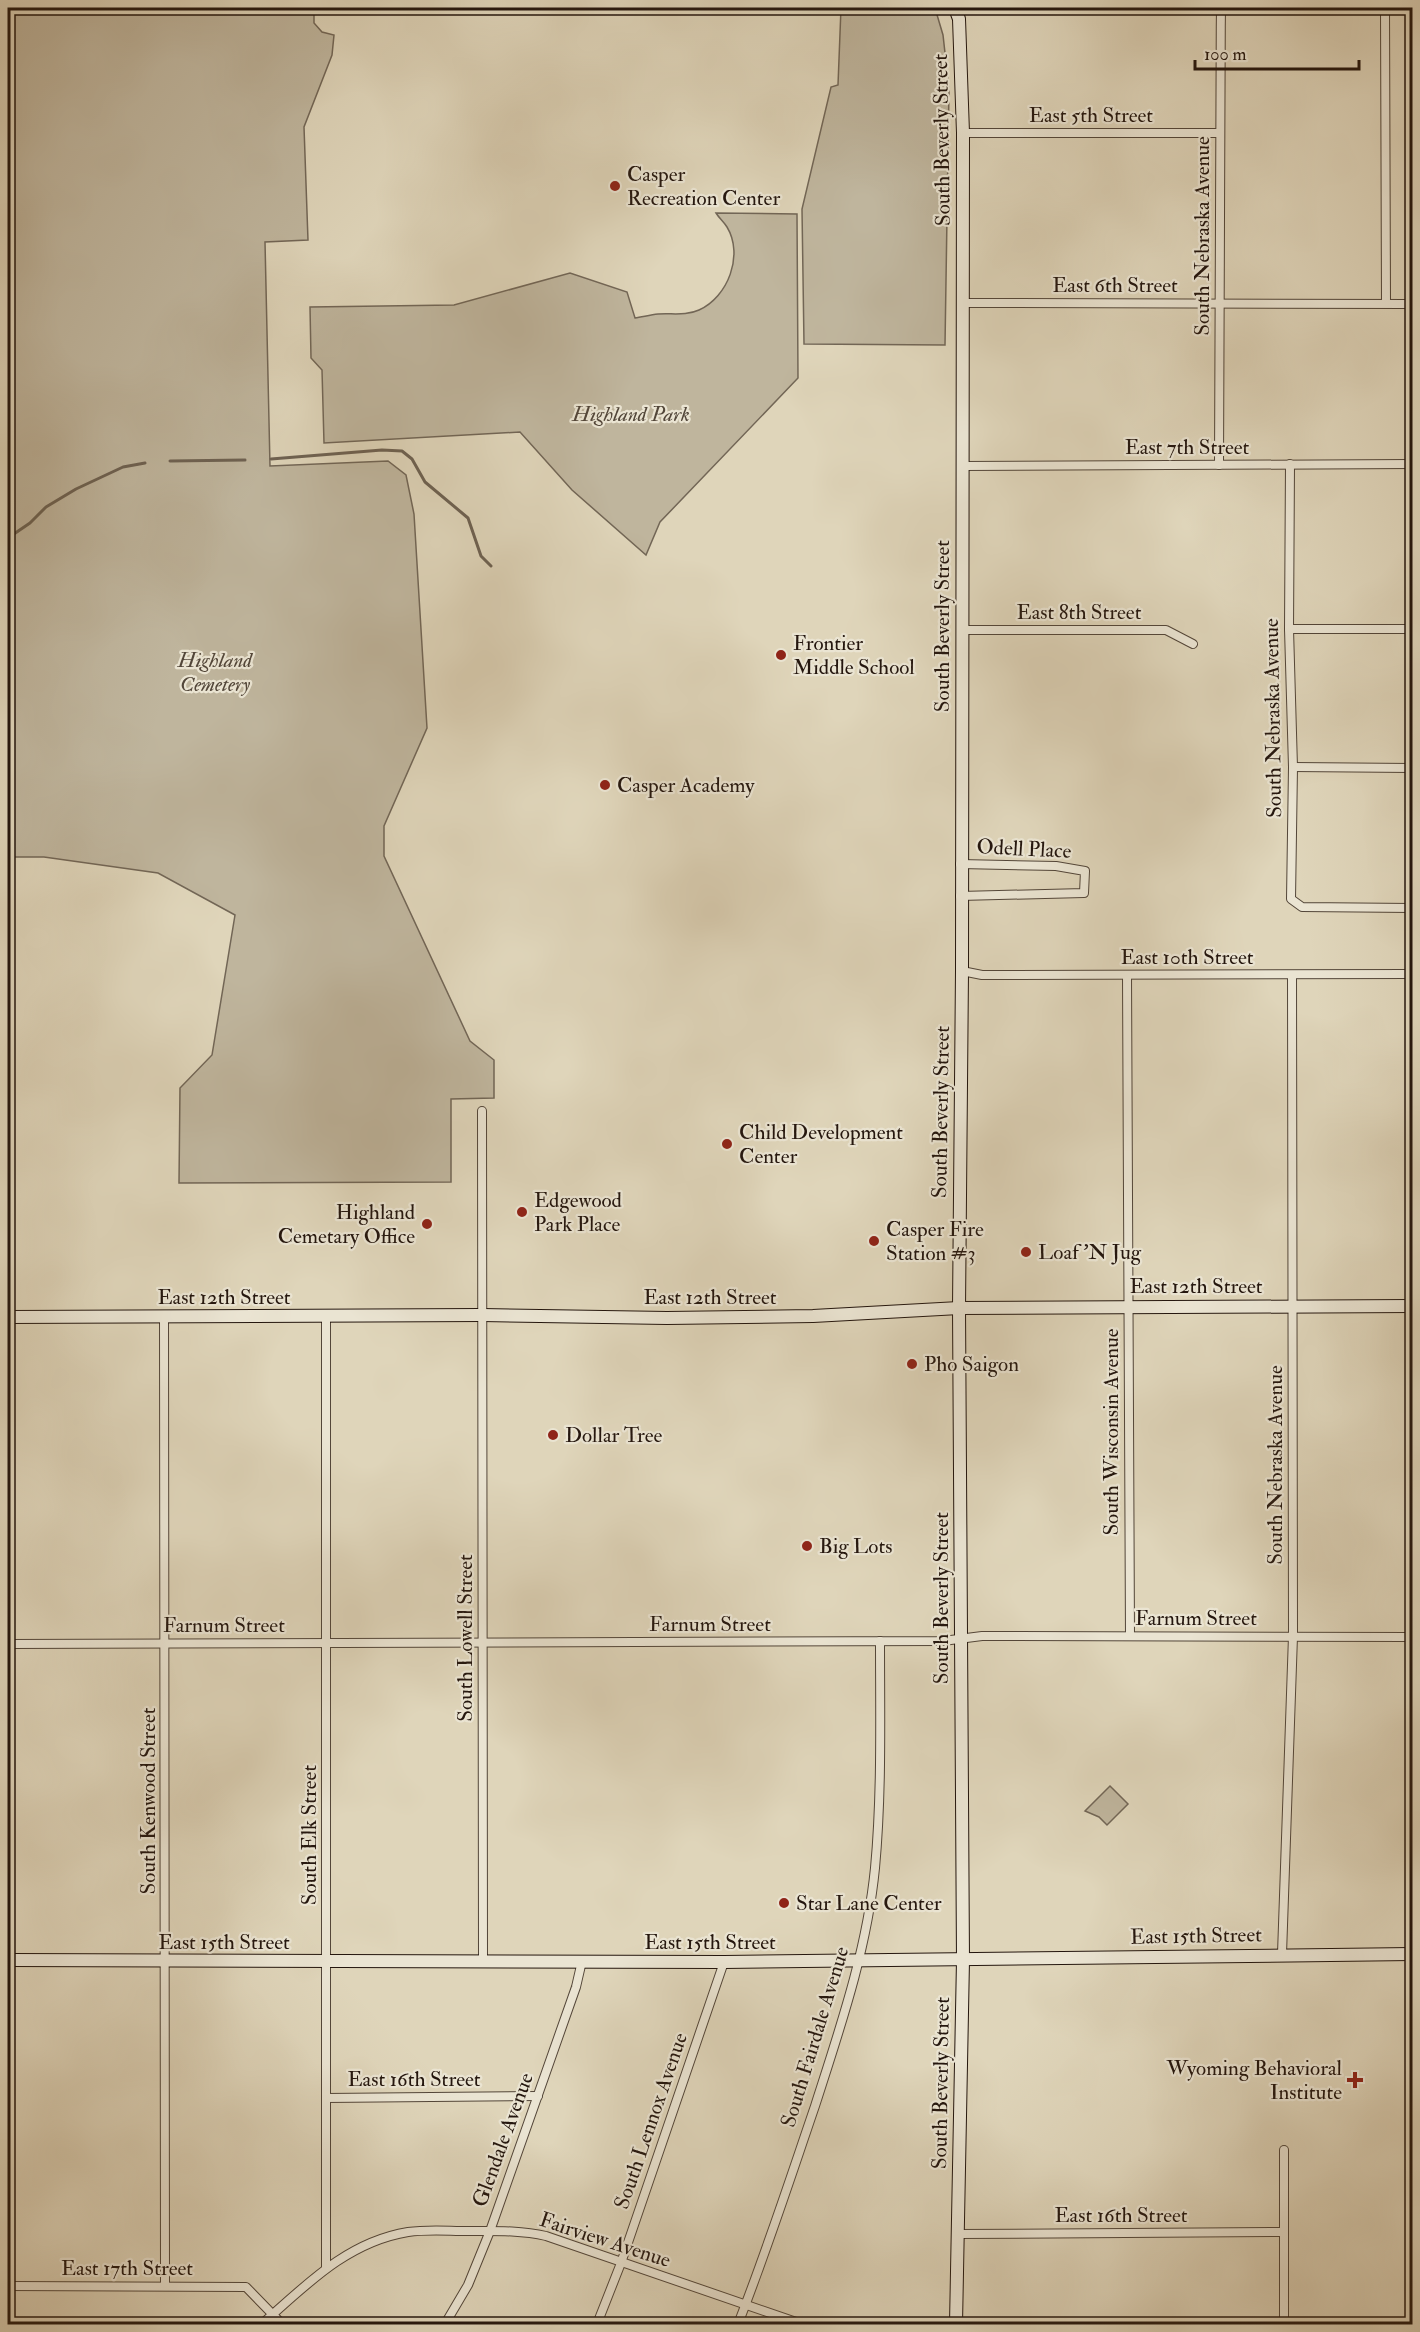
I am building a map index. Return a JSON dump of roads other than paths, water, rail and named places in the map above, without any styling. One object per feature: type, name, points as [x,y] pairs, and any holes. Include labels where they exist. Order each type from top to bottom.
[{"type":"main road","name":"South Beverly Street","points":[[956,8],[959,19],[963,133],[960,864],[962,971],[959,1308],[963,1960],[956,2325]]},
{"type":"main road","name":"East 12th Street","points":[[8,1317],[667,1318],[774,1317],[959,1308],[1413,1305]]},
{"type":"main road","name":"East 15th Street","points":[[8,1960],[724,1962],[1413,1954]]},
{"type":"street","name":"South Nebraska Avenue","points":[[1219,465],[1221,8]]},
{"type":"street","points":[[1385,8],[1386,303]]},
{"type":"street","name":"East 5th Street","points":[[963,133],[1219,134]]},
{"type":"street","name":"East 6th Street","points":[[962,303],[1413,304]]},
{"type":"street","name":"South Nebraska Avenue","points":[[1290,464],[1289,629],[1293,767],[1291,899],[1302,908],[1413,908]]},
{"type":"street","name":"East 7th Street","points":[[962,466],[1413,464]]},
{"type":"street","points":[[1289,629],[1413,629]]},
{"type":"street","name":"East 8th Street","points":[[962,630],[1166,630],[1193,644]]},
{"type":"street","points":[[1293,767],[1413,768]]},
{"type":"street","name":"Odell Place","points":[[960,864],[1056,866],[1085,870],[1084,893],[960,896]]},
{"type":"street","name":"East 10th Street","points":[[962,971],[982,975],[1413,974]]},
{"type":"street","name":"South Wisconsin Avenue","points":[[1127,975],[1130,1636]]},
{"type":"street","name":"South Nebraska Avenue","points":[[1282,1954],[1293,1636],[1292,975]]},
{"type":"street","name":"South Lowell Street","points":[[483,1111],[483,1961]]},
{"type":"street","name":"South Elk Street","points":[[326,1316],[326,2268]]},
{"type":"street","name":"South Kenwood Street","points":[[164,1317],[165,2286]]},
{"type":"street","name":"Farnum Street","points":[[8,1644],[943,1641],[982,1636],[1413,1637]]},
{"type":"street","name":"South Fairdale Avenue","points":[[738,2325],[799,2154],[850,1999],[859,1961],[875,1870],[880,1773],[880,1641]]},
{"type":"street","name":"Glendale Avenue","points":[[445,2325],[468,2285],[490,2231],[576,1987],[582,1961]]},
{"type":"street","name":"South Lennox Avenue","points":[[597,2325],[621,2263],[724,1962]]},
{"type":"street","name":"East 16th Street","points":[[326,2098],[538,2096]]},
{"type":"street","points":[[1284,2150],[1284,2325]]},
{"type":"street","name":"Fairview Avenue","points":[[326,2268],[363,2245],[397,2235],[426,2231],[519,2231],[546,2236],[801,2325]]},
{"type":"street","name":"East 16th Street","points":[[958,2234],[1284,2232]]},
{"type":"street","points":[[262,2325],[326,2268]]},
{"type":"street","name":"East 17th Street","points":[[8,2286],[246,2286],[273,2315]]},
{"type":"street","points":[[273,2315],[282,2325]]},
{"type":"waterway","points":[[271,459],[382,450],[402,451],[412,459],[425,482],[468,518],[481,556],[491,566]]},
{"type":"waterway","points":[[170,461],[245,460]]},
{"type":"waterway","points":[[8,538],[30,523],[46,507],[76,489],[123,467],[145,463]]},
{"type":"place","name":"Casper Recreation Center","points":[[615,186]]},
{"type":"place","name":"Frontier Middle School","points":[[781,655]]},
{"type":"place","name":"Casper Academy","points":[[605,785]]},
{"type":"place","name":"Child Development Center","points":[[727,1144]]},
{"type":"place","name":"Edgewood Park Place","points":[[522,1212]]},
{"type":"place","name":"Highland Cemetary Office","points":[[427,1224]]},
{"type":"place","name":"Casper Fire Station #3","points":[[874,1241]]},
{"type":"place","name":"Loaf 'N Jug","points":[[1026,1252]]},
{"type":"place","name":"Pho Saigon","points":[[912,1364]]},
{"type":"place","name":"Dollar Tree","points":[[553,1435]]},
{"type":"place","name":"Big Lots","points":[[807,1546]]},
{"type":"place","name":"Star Lane Center","points":[[784,1903]]},
{"type":"place","name":"Wyoming Behavioral Institute","points":[[1355,2080]]},
{"type":"park label","name":"Highland Park","points":[[631,414]]},
{"type":"park label","name":"Highland Cemetery","points":[[215,672]]}]
